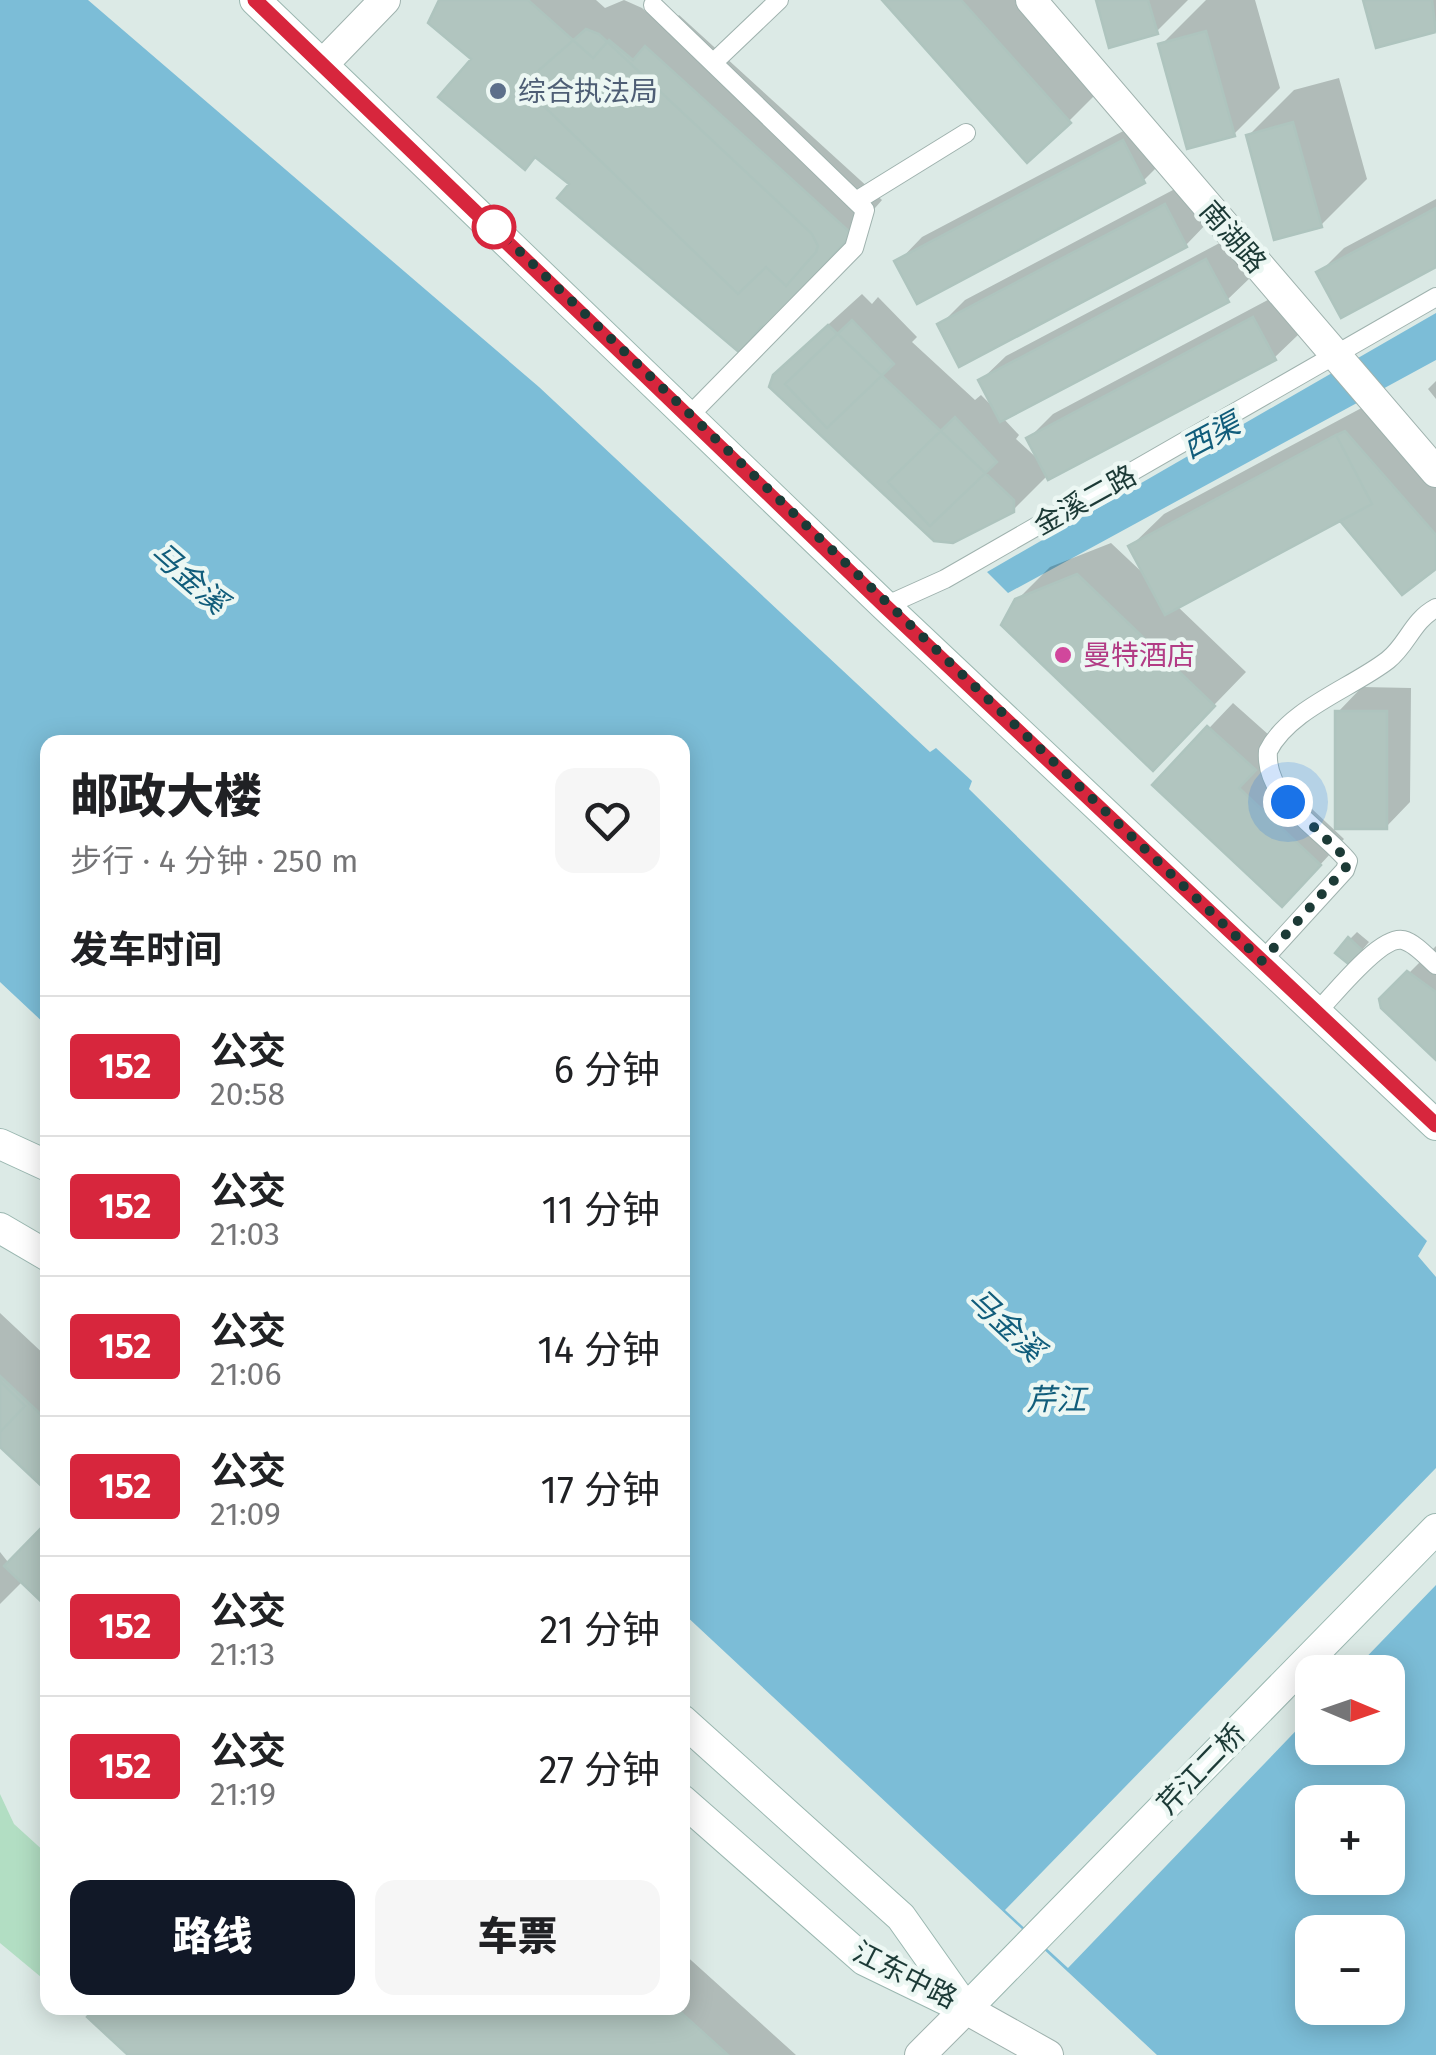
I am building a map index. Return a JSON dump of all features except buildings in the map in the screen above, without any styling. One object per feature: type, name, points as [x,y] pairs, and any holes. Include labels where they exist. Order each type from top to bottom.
[{"type":"main road","points":[[255,0],[885,606],[1436,1125]]},
{"type":"main road","points":[[324,63],[385,0]]},
{"type":"main road","name":"南湖路","points":[[1031,0],[1436,472]]},
{"type":"main road","points":[[0,1144],[40,1162]]},
{"type":"main road","points":[[0,1228],[40,1251]]},
{"type":"main road","name":"芹江二桥","points":[[920,2055],[1436,1528]]},
{"type":"main road","name":"江东中路","points":[[690,1727],[901,1917],[966,2009]]},
{"type":"main road","name":"江东中路","points":[[690,1807],[864,1960],[966,2009]]},
{"type":"main road","points":[[966,2009],[1048,2055]]},
{"type":"lane","points":[[712,63],[779,0]]},
{"type":"lane","points":[[653,6],[865,210],[854,248],[689,416]]},
{"type":"lane","points":[[856,201],[966,134]]},
{"type":"lane","name":"金溪二路","points":[[885,606],[945,579],[1337,358],[1436,297]]},
{"type":"lane","points":[[1262,961],[1348,861],[1288,802],[1272,777],[1268,751],[1282,730],[1390,658],[1414,623],[1436,608]]},
{"type":"lane","points":[[1317,1012],[1377,950],[1394,940],[1407,940],[1436,965]]},
{"type":"green space","points":[[0,1794],[14,1824],[40,1848],[40,1976],[0,1943]]},
{"type":"water","name":"芹江","points":[[0,0],[88,0],[539,387],[930,752],[936,748],[972,781],[969,789],[1427,1241],[1418,1256],[1436,1277],[1436,2055],[1157,2055],[690,1620],[690,735],[40,735],[40,1019],[0,982]]},
{"type":"water","points":[[1436,313],[1436,360],[1008,593],[987,572]]},
{"type":"pier","points":[[1436,1468],[1436,1585],[1368,1655],[1295,1655],[1295,1732],[1068,1968],[1005,1910]]},
{"type":"bus line","name":"152","points":[[255,0],[885,606],[1436,1125]]},
{"type":"place","name":"综合执法局","points":[[498,91]]},
{"type":"place","name":"曼特酒店","points":[[1063,655]]},
{"type":"route","points":[[494,227],[885,606],[1262,961],[1348,861],[1288,802]]},
{"type":"water label","name":"西渠","points":[[1211,436]]},
{"type":"water label","name":"马金溪","points":[[189,578]]},
{"type":"water label","name":"马金溪","points":[[1006,1325]]}]
